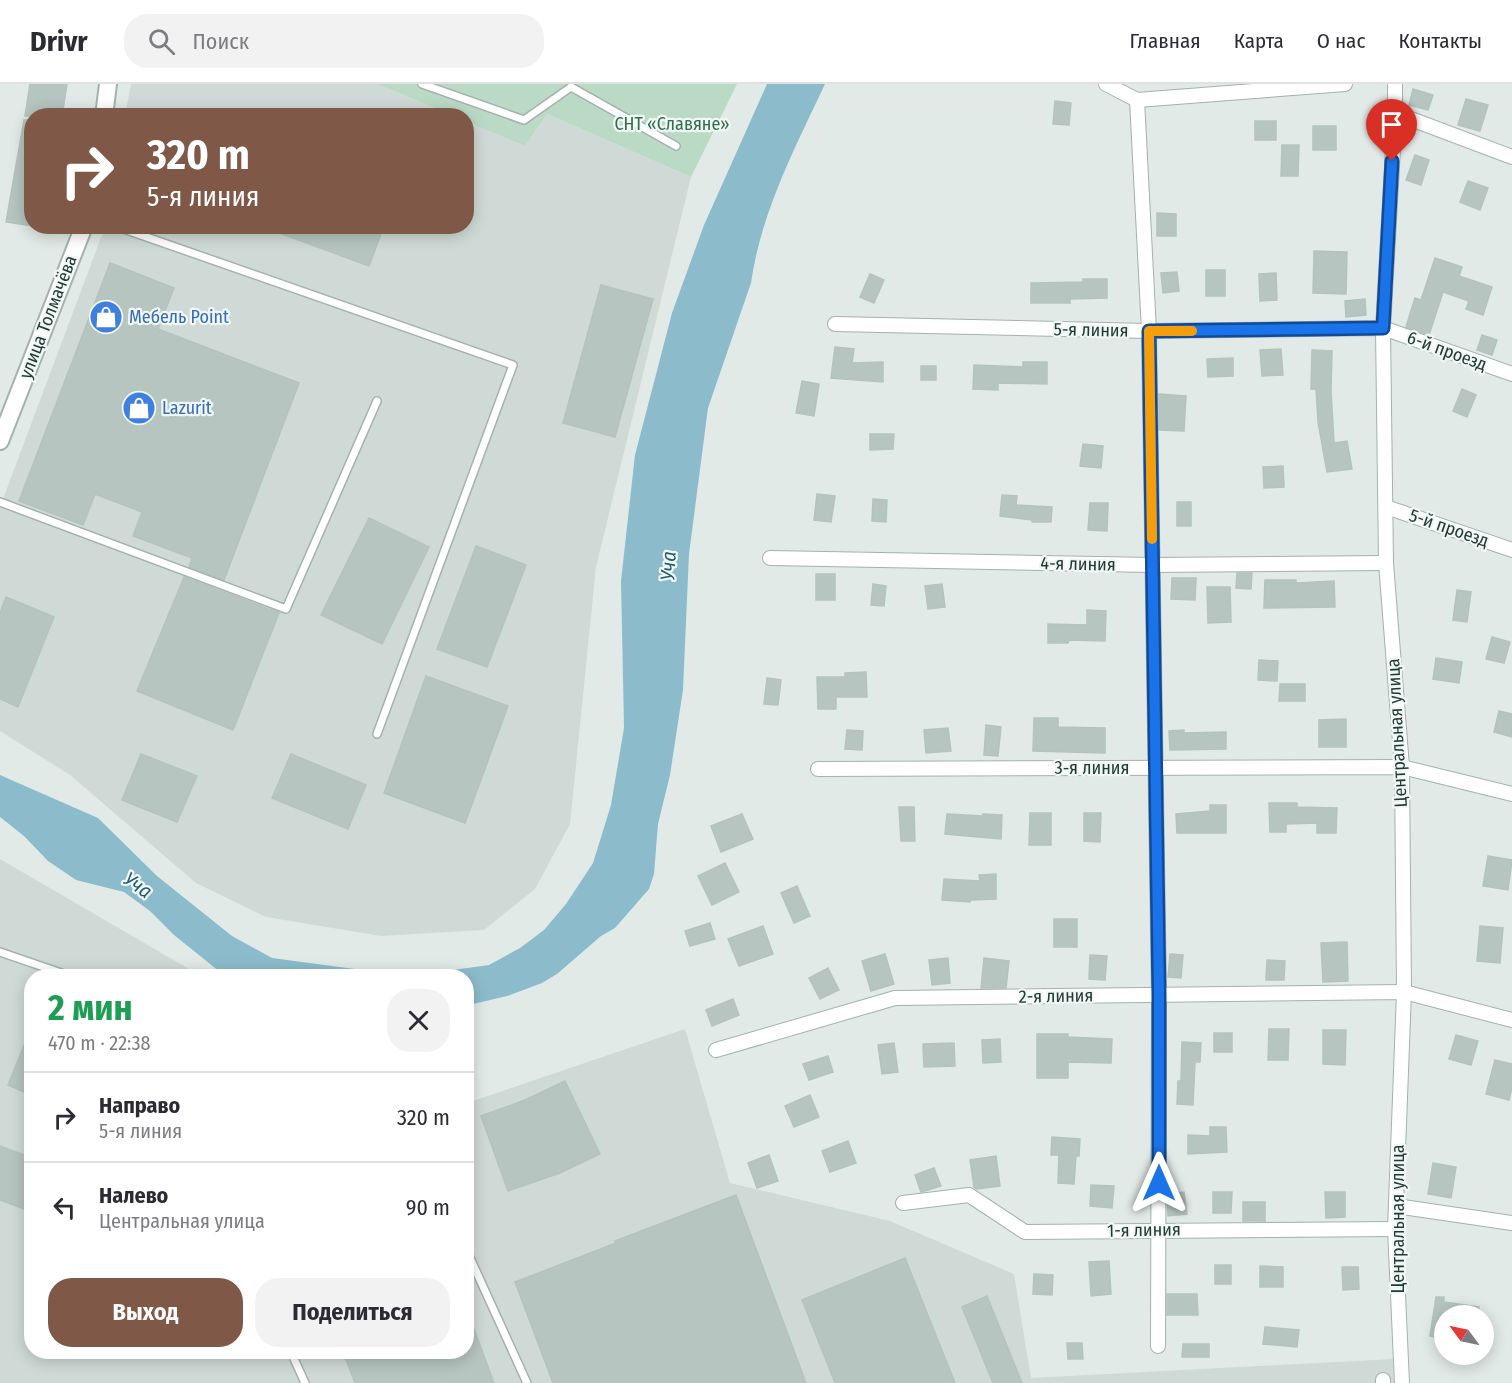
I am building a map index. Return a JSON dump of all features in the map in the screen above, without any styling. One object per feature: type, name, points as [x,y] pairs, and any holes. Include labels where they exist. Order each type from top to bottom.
[{"type":"street","points":[[105,108],[108,84]]},
{"type":"street","points":[[1106,84],[1137,100],[1345,84]]},
{"type":"street","name":"Центральная улица","points":[[1395,84],[1383,328],[1386,563],[1402,767],[1404,992],[1395,1229],[1402,1383]]},
{"type":"street","points":[[1137,100],[1149,331],[1159,995],[1158,1346]]},
{"type":"street","points":[[1395,113],[1512,157]]},
{"type":"street","name":"улица Толмачёва","points":[[0,441],[81,234]]},
{"type":"street","name":"5-я линия","points":[[835,324],[1149,331],[1383,328]]},
{"type":"street","name":"6-й проезд","points":[[1383,328],[1512,374]]},
{"type":"street","name":"5-й проезд","points":[[1386,507],[1512,550]]},
{"type":"street","name":"4-я линия","points":[[771,558],[1152,565],[1386,563]]},
{"type":"street","name":"3-я линия","points":[[818,769],[1402,767],[1512,794]]},
{"type":"street","name":"2-я линия","points":[[716,1050],[895,998],[1404,992],[1512,1020]]},
{"type":"street","name":"1-я линия","points":[[903,1203],[969,1195],[1025,1232],[1395,1229]]},
{"type":"street","points":[[1396,1206],[1512,1223]]},
{"type":"lane","points":[[422,84],[524,120],[571,87],[676,146]]},
{"type":"lane","points":[[138,234],[513,365],[377,734]]},
{"type":"lane","points":[[0,502],[286,609],[377,402]]},
{"type":"lane","points":[[0,952],[50,969]]},
{"type":"lane","points":[[474,1267],[526,1383]]},
{"type":"lane","points":[[294,1359],[305,1383]]},
{"type":"shaded area","points":[[131,84],[377,84],[435,108],[126,108]]},
{"type":"shaded area","points":[[547,114],[691,177],[596,567],[570,824],[535,889],[484,930],[381,936],[266,917],[196,883],[70,775],[0,731],[0,507],[102,234],[474,234],[474,125],[525,146]]},
{"type":"shaded area","points":[[0,859],[189,969],[24,969],[24,1359],[474,1359],[474,1101],[685,1029],[730,1183],[890,1221],[1014,1274],[1031,1378],[1393,1359],[1394,1383],[0,1383]]},
{"type":"green space","name":"СНТ «Славяне»","points":[[377,84],[737,84],[691,177],[547,114],[525,146],[474,125],[474,108],[435,108]]},
{"type":"water","name":"Уча","points":[[767,84],[825,84],[780,181],[763,231],[751,283],[708,408],[689,554],[683,690],[670,775],[658,824],[654,874],[649,889],[615,928],[601,936],[557,974],[542,983],[507,996],[474,1004],[474,969],[460,969],[489,965],[520,948],[544,930],[566,904],[593,863],[611,805],[624,728],[621,581],[635,455],[672,313],[704,225]]},
{"type":"water","name":"Уча","points":[[0,775],[98,818],[157,876],[232,936],[272,958],[354,969],[216,969],[174,935],[150,911],[124,892],[76,880],[48,861],[24,836],[0,817]]},
{"type":"building","points":[[30,84],[67,84],[63,108],[26,108]]},
{"type":"building","points":[[1413,89],[1433,95],[1428,110],[1409,105]]},
{"type":"building","points":[[1466,99],[1488,105],[1480,131],[1458,125]]},
{"type":"building","points":[[1055,101],[1071,103],[1069,125],[1053,124]]},
{"type":"building","points":[[24,120],[24,225],[6,222]]},
{"type":"building","points":[[1255,121],[1276,121],[1276,140],[1255,140]]},
{"type":"building","points":[[1313,126],[1336,126],[1336,150],[1313,150]]},
{"type":"building","points":[[1282,145],[1299,145],[1298,176],[1281,176]]},
{"type":"building","points":[[1415,155],[1429,160],[1421,185],[1406,180]]},
{"type":"building","points":[[1468,181],[1488,188],[1480,210],[1460,202]]},
{"type":"building","points":[[1157,213],[1176,214],[1176,236],[1157,236]]},
{"type":"building","points":[[282,234],[381,234],[369,266]]},
{"type":"building","points":[[1314,251],[1347,252],[1346,294],[1313,293]]},
{"type":"building","points":[[1435,258],[1462,267],[1459,276],[1492,287],[1483,315],[1466,309],[1469,301],[1443,292],[1429,335],[1406,327],[1415,298],[1421,300]]},
{"type":"building","points":[[110,263],[174,288],[158,329],[299,383],[224,580],[189,567],[192,558],[133,536],[142,512],[95,494],[83,525],[19,501]]},
{"type":"building","points":[[1206,270],[1225,270],[1225,296],[1206,296]]},
{"type":"building","points":[[1177,272],[1179,291],[1163,293],[1161,273]]},
{"type":"building","points":[[1276,273],[1277,300],[1260,301],[1259,274]]},
{"type":"building","points":[[870,274],[884,280],[874,303],[860,297]]},
{"type":"building","points":[[1083,279],[1107,279],[1107,298],[1070,299],[1070,303],[1031,303],[1031,283],[1083,282]]},
{"type":"building","points":[[601,285],[653,299],[615,437],[563,423]]},
{"type":"building","points":[[1365,299],[1366,315],[1346,317],[1345,301]]},
{"type":"building","points":[[1482,335],[1497,340],[1492,355],[1477,350]]},
{"type":"building","points":[[835,347],[854,349],[852,363],[883,362],[883,382],[831,378]]},
{"type":"building","points":[[1281,349],[1283,375],[1262,376],[1260,350]]},
{"type":"building","points":[[1312,350],[1332,351],[1331,391],[1334,443],[1347,441],[1352,469],[1327,472],[1318,422],[1316,389],[1311,389]]},
{"type":"building","points":[[1233,358],[1233,376],[1208,377],[1207,359]]},
{"type":"building","points":[[1023,362],[1047,362],[1047,384],[998,383],[998,390],[973,389],[974,365],[1023,367]]},
{"type":"building","points":[[921,366],[936,366],[936,380],[921,380]]},
{"type":"building","points":[[802,381],[819,384],[814,416],[796,413]]},
{"type":"building","points":[[1462,389],[1476,395],[1467,417],[1453,411]]},
{"type":"building","points":[[1159,394],[1186,396],[1184,431],[1159,430]]},
{"type":"building","points":[[870,434],[894,434],[893,449],[870,450]]},
{"type":"building","points":[[1083,444],[1103,446],[1101,468],[1080,466]]},
{"type":"building","points":[[1283,466],[1284,487],[1264,488],[1263,467]]},
{"type":"building","points":[[817,494],[835,496],[831,522],[814,520]]},
{"type":"building","points":[[1002,495],[1017,496],[1016,505],[1052,507],[1051,522],[1032,522],[1032,520],[1000,516]]},
{"type":"building","points":[[873,499],[887,500],[886,522],[872,521]]},
{"type":"building","points":[[1177,502],[1191,502],[1191,526],[1177,526]]},
{"type":"building","points":[[1090,503],[1108,503],[1107,531],[1088,530]]},
{"type":"building","points":[[369,518],[429,547],[382,644],[321,615]]},
{"type":"building","points":[[476,546],[526,565],[487,667],[437,649]]},
{"type":"building","points":[[1237,573],[1252,573],[1251,589],[1236,588]]},
{"type":"building","points":[[816,574],[835,574],[835,600],[816,600]]},
{"type":"building","points":[[184,577],[279,613],[233,730],[137,691]]},
{"type":"building","points":[[1172,578],[1196,578],[1195,600],[1171,599]]},
{"type":"building","points":[[1265,580],[1296,580],[1296,583],[1334,581],[1335,607],[1264,608]]},
{"type":"building","points":[[873,584],[886,586],[884,606],[871,605]]},
{"type":"building","points":[[942,584],[945,607],[928,609],[925,586]]},
{"type":"building","points":[[1207,587],[1230,587],[1231,622],[1208,623]]},
{"type":"building","points":[[1457,590],[1471,592],[1467,622],[1453,620]]},
{"type":"building","points":[[6,597],[54,617],[18,707],[0,699],[0,613]]},
{"type":"building","points":[[1087,610],[1106,611],[1105,641],[1069,640],[1068,643],[1048,643],[1048,624],[1087,625]]},
{"type":"building","points":[[1492,637],[1510,642],[1504,663],[1486,659]]},
{"type":"building","points":[[1436,658],[1462,662],[1459,683],[1433,679]]},
{"type":"building","points":[[1259,660],[1278,661],[1277,681],[1258,680]]},
{"type":"building","points":[[866,672],[867,697],[836,697],[836,709],[818,709],[817,677],[845,677],[845,673]]},
{"type":"building","points":[[426,676],[508,706],[465,823],[384,793]]},
{"type":"building","points":[[767,678],[781,680],[778,705],[764,704]]},
{"type":"building","points":[[1280,684],[1305,684],[1305,701],[1279,701]]},
{"type":"building","points":[[1499,711],[1512,714],[1512,737],[1494,732]]},
{"type":"building","points":[[1034,718],[1058,718],[1058,727],[1105,728],[1105,753],[1033,751]]},
{"type":"building","points":[[1346,719],[1346,747],[1319,747],[1319,720]]},
{"type":"building","points":[[986,725],[1001,727],[998,756],[984,755]]},
{"type":"building","points":[[948,728],[951,751],[926,753],[924,730]]},
{"type":"building","points":[[847,730],[863,731],[862,750],[845,749]]},
{"type":"building","points":[[1184,730],[1184,733],[1226,732],[1226,749],[1170,750],[1169,731]]},
{"type":"building","points":[[141,754],[197,776],[177,822],[122,800]]},
{"type":"building","points":[[291,754],[366,785],[348,829],[272,798]]},
{"type":"building","points":[[1269,803],[1297,803],[1297,807],[1337,808],[1336,833],[1317,833],[1317,823],[1286,824],[1286,832],[1270,832]]},
{"type":"building","points":[[1210,805],[1226,805],[1226,833],[1177,833],[1176,814],[1210,811]]},
{"type":"building","points":[[899,807],[914,807],[915,841],[901,841]]},
{"type":"building","points":[[1030,813],[1051,813],[1051,845],[1029,845]]},
{"type":"building","points":[[1084,813],[1101,813],[1100,842],[1084,841]]},
{"type":"building","points":[[742,814],[753,839],[721,852],[711,826]]},
{"type":"building","points":[[947,814],[1002,815],[1001,839],[945,834]]},
{"type":"building","points":[[1488,856],[1512,860],[1508,890],[1483,886]]},
{"type":"building","points":[[725,863],[739,892],[712,905],[698,876]]},
{"type":"building","points":[[996,874],[996,899],[971,900],[970,902],[942,900],[944,879],[980,881],[979,875]]},
{"type":"building","points":[[797,886],[810,916],[794,923],[781,893]]},
{"type":"building","points":[[1054,919],[1077,919],[1077,947],[1054,947]]},
{"type":"building","points":[[710,923],[715,939],[690,946],[685,931]]},
{"type":"building","points":[[763,926],[773,954],[739,966],[728,939]]},
{"type":"building","points":[[1480,926],[1503,928],[1500,963],[1477,961]]},
{"type":"building","points":[[1347,942],[1348,981],[1323,982],[1321,943]]},
{"type":"building","points":[[885,954],[894,984],[871,991],[862,961]]},
{"type":"building","points":[[1170,954],[1183,955],[1181,978],[1168,977]]},
{"type":"building","points":[[1090,955],[1107,956],[1105,980],[1089,979]]},
{"type":"building","points":[[948,958],[950,983],[932,985],[929,960]]},
{"type":"building","points":[[984,958],[1009,961],[1006,988],[981,988]]},
{"type":"building","points":[[1267,960],[1285,961],[1284,980],[1266,980]]},
{"type":"building","points":[[828,968],[839,990],[820,999],[809,978]]},
{"type":"building","points":[[733,999],[739,1015],[712,1026],[706,1010]]},
{"type":"building","points":[[1269,1029],[1289,1029],[1288,1060],[1268,1060]]},
{"type":"building","points":[[1323,1030],[1346,1030],[1345,1065],[1323,1064]]},
{"type":"building","points":[[1214,1033],[1232,1033],[1232,1052],[1214,1052]]},
{"type":"building","points":[[1037,1034],[1068,1034],[1068,1037],[1112,1039],[1111,1063],[1068,1062],[1068,1078],[1037,1078]]},
{"type":"building","points":[[1456,1035],[1478,1041],[1471,1065],[1449,1059]]},
{"type":"building","points":[[1000,1039],[1001,1062],[983,1063],[982,1040]]},
{"type":"building","points":[[1182,1042],[1201,1043],[1200,1062],[1195,1062],[1193,1105],[1177,1104],[1178,1081],[1181,1081]]},
{"type":"building","points":[[894,1043],[898,1072],[882,1074],[878,1045]]},
{"type":"building","points":[[954,1043],[955,1066],[924,1067],[923,1044]]},
{"type":"building","points":[[24,1045],[24,1092],[8,1085]]},
{"type":"building","points":[[828,1056],[833,1072],[809,1080],[803,1064]]},
{"type":"building","points":[[1495,1060],[1512,1064],[1512,1087],[1509,1100],[1486,1094]]},
{"type":"building","points":[[565,1081],[600,1154],[560,1173],[508,1191],[481,1116],[525,1100]]},
{"type":"building","points":[[810,1095],[819,1117],[794,1127],[785,1106]]},
{"type":"building","points":[[1210,1127],[1226,1127],[1227,1152],[1188,1154],[1188,1135],[1210,1136]]},
{"type":"building","points":[[1052,1137],[1080,1139],[1074,1184],[1058,1183],[1059,1155],[1051,1155]]},
{"type":"building","points":[[848,1141],[856,1163],[830,1172],[822,1151]]},
{"type":"building","points":[[0,1146],[24,1155],[24,1209],[0,1200]]},
{"type":"building","points":[[769,1155],[778,1181],[757,1188],[748,1163]]},
{"type":"building","points":[[996,1156],[1000,1186],[977,1189],[974,1187],[970,1160]]},
{"type":"building","points":[[1433,1163],[1456,1167],[1451,1198],[1428,1194]]},
{"type":"building","points":[[934,1168],[941,1186],[921,1192],[915,1175]]},
{"type":"building","points":[[1091,1185],[1114,1186],[1112,1208],[1090,1206]]},
{"type":"building","points":[[1184,1192],[1187,1214],[1168,1216],[1167,1194]]},
{"type":"building","points":[[1213,1192],[1232,1192],[1231,1213],[1213,1213]]},
{"type":"building","points":[[1325,1192],[1345,1192],[1345,1217],[1326,1218]]},
{"type":"building","points":[[736,1195],[806,1383],[553,1383],[515,1282]]},
{"type":"building","points":[[1243,1202],[1265,1202],[1265,1221],[1243,1221]]},
{"type":"building","points":[[905,1258],[955,1383],[835,1383],[802,1300]]},
{"type":"building","points":[[1109,1261],[1111,1294],[1091,1296],[1089,1262]]},
{"type":"building","points":[[1215,1265],[1231,1265],[1231,1284],[1215,1284]]},
{"type":"building","points":[[1260,1266],[1283,1267],[1283,1287],[1260,1287]]},
{"type":"building","points":[[1342,1267],[1358,1267],[1359,1289],[1343,1290]]},
{"type":"building","points":[[1034,1274],[1053,1275],[1052,1295],[1033,1294]]},
{"type":"building","points":[[1167,1294],[1197,1294],[1198,1315],[1167,1315]]},
{"type":"building","points":[[987,1296],[1022,1383],[993,1383],[962,1307]]},
{"type":"building","points":[[1436,1297],[1444,1297],[1444,1302],[1465,1305],[1435,1305]]},
{"type":"building","points":[[1434,1310],[1434,1337],[1430,1336]]},
{"type":"building","points":[[1265,1327],[1299,1330],[1297,1347],[1263,1344]]},
{"type":"building","points":[[474,1329],[494,1383],[355,1383],[346,1359],[474,1359]]},
{"type":"building","points":[[1067,1343],[1082,1343],[1083,1359],[1068,1359]]},
{"type":"building","points":[[1183,1344],[1209,1344],[1209,1357],[1182,1357]]},
{"type":"slow traffic","points":[[1152,539],[1149,331],[1192,331]]},
{"type":"place","name":"Мебель Point","points":[[106,317]]},
{"type":"place","name":"Lazurit","points":[[139,408]]},
{"type":"route","points":[[1159,1183],[1159,995],[1149,331],[1383,328],[1392,161]]}]
